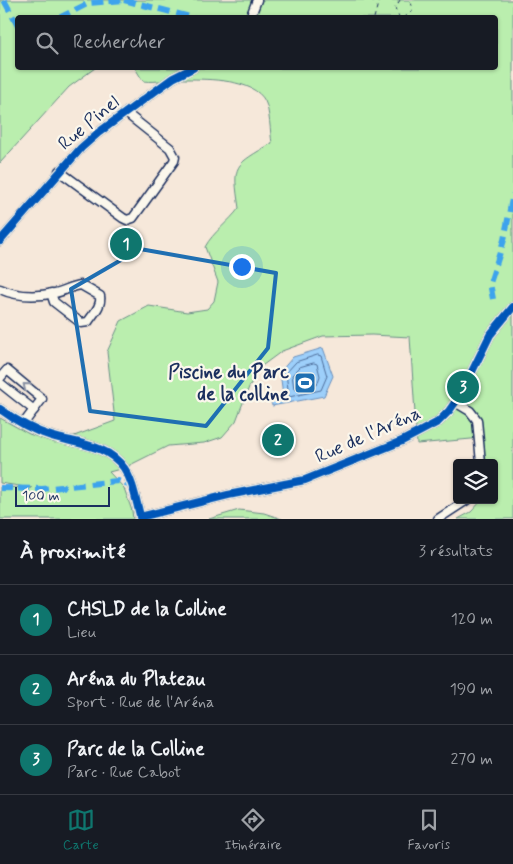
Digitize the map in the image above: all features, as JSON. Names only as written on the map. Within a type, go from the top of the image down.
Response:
[{"type":"street","points":[[251,15],[257,0]]},
{"type":"street","name":"Rue Pinel","points":[[0,241],[77,151],[92,137],[173,78],[189,70]]},
{"type":"street","points":[[59,172],[123,218],[128,220],[133,218],[175,157],[170,148],[126,113]]},
{"type":"street","points":[[0,289],[25,296],[51,294],[82,285],[100,296],[100,305],[88,322],[81,323],[54,302],[51,294]]},
{"type":"street","name":"Rue de l'Aréna","points":[[141,518],[228,495],[305,480],[402,441],[438,422],[455,402],[490,335],[513,307]]},
{"type":"street","points":[[0,378],[7,370],[42,399],[24,423]]},
{"type":"street","points":[[0,383],[34,410]]},
{"type":"street","points":[[455,402],[470,411],[477,420],[482,459]]},
{"type":"street","points":[[0,410],[51,436],[95,446],[114,458],[124,468],[133,487],[141,518]]},
{"type":"street","points":[[438,519],[461,504]]},
{"type":"path","points":[[370,0],[379,1],[375,15]]},
{"type":"path","points":[[398,15],[394,8],[400,0]]},
{"type":"path","points":[[407,15],[412,11],[412,4],[408,0]]},
{"type":"highlighted area","points":[[140,249],[276,273],[268,348],[206,426],[90,411],[71,289]]},
{"type":"green space","points":[[0,0],[513,0],[513,519],[458,519],[471,512],[478,504],[498,504],[498,459],[484,459],[482,438],[417,444],[410,337],[372,335],[323,336],[282,351],[259,368],[249,387],[236,421],[222,437],[204,443],[168,446],[124,468],[109,472],[124,488],[133,519],[0,519],[0,487],[32,488],[0,483],[0,418],[29,434],[55,443],[115,421],[107,352],[121,321],[149,306],[187,312],[207,309],[214,301],[218,282],[205,247],[239,208],[236,174],[239,167],[243,162],[272,143],[267,105],[259,94],[251,88],[241,84],[206,79],[143,81],[136,70],[498,70],[498,15],[15,15],[15,70],[92,70],[69,87],[0,163]]},
{"type":"green space","points":[[239,510],[264,513],[282,519],[209,519]]},
{"type":"water","name":"Piscine du Parc de la colline","points":[[323,348],[333,376],[324,396],[272,406],[271,399],[283,395],[280,372],[293,357]]},
{"type":"marked path","points":[[4,0],[15,20]]},
{"type":"marked path","points":[[65,15],[89,3],[123,0]]},
{"type":"marked path","points":[[124,0],[182,15]]},
{"type":"marked path","points":[[493,299],[490,283],[504,240],[513,194]]},
{"type":"marked path","points":[[0,488],[42,489],[118,481],[133,487]]},
{"type":"cycle path","points":[[0,241],[81,148],[98,133],[173,78],[189,70]]},
{"type":"cycle path","points":[[140,517],[228,495],[305,480],[402,441],[438,422],[449,411],[461,394],[490,335],[513,307]]},
{"type":"cycle path","points":[[0,409],[38,431],[100,449],[117,460],[124,468],[130,480],[141,519]]},
{"type":"place","name":"CHSLD de la Colline","points":[[126,244]]},
{"type":"place","name":"Piscine du Parc de la colline","points":[[305,383]]},
{"type":"place","name":"Parc de la Colline","points":[[463,387]]},
{"type":"place","name":"Aréna du Plateau","points":[[278,440]]}]
